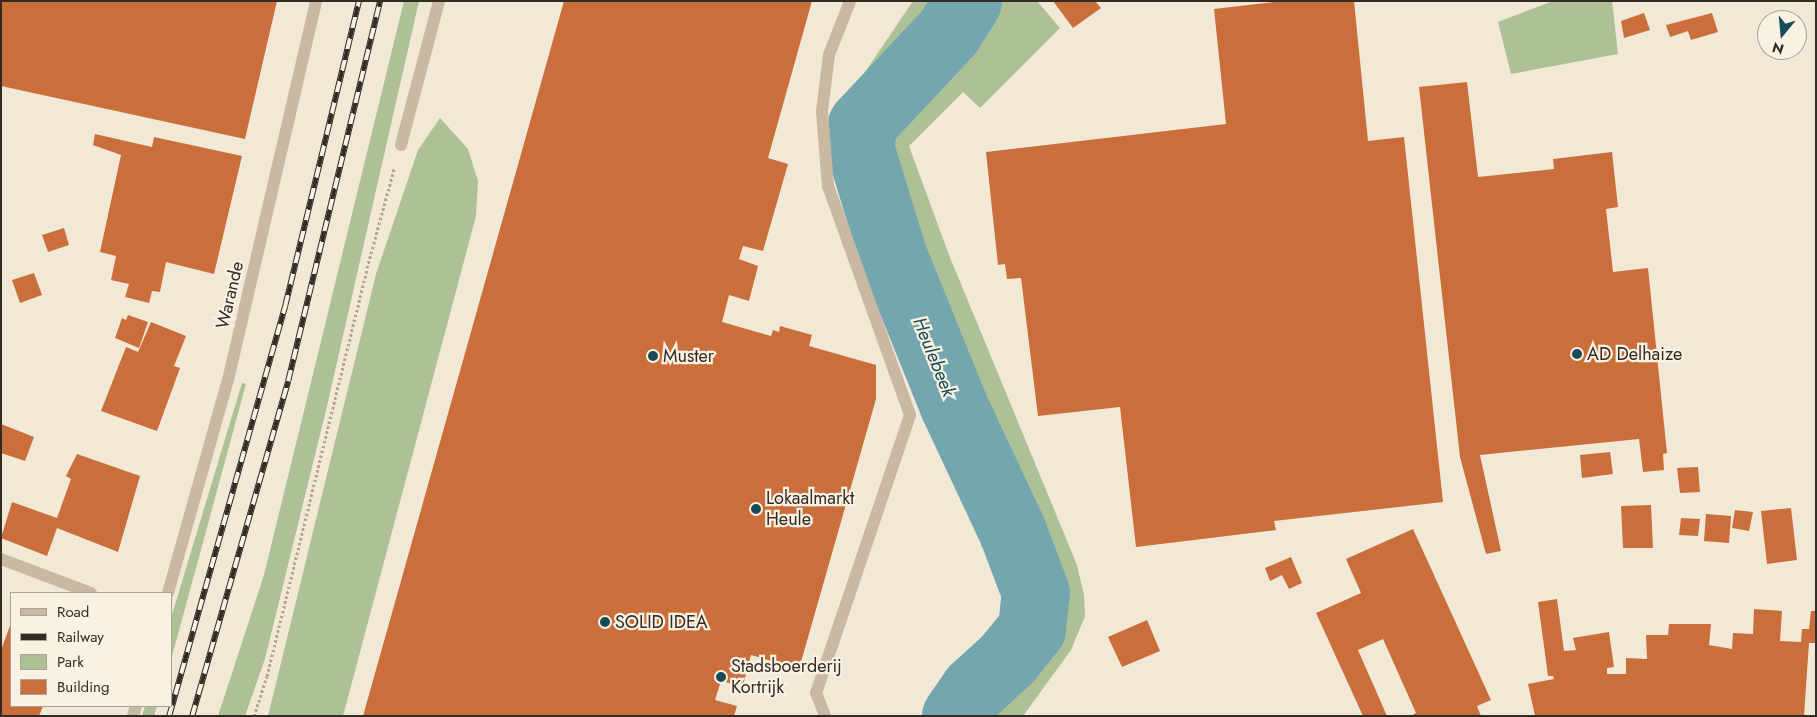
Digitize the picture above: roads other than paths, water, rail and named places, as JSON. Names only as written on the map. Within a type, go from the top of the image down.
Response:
[{"type":"street","name":"Warande","points":[[168,592],[228,380],[316,1]]},
{"type":"street","points":[[401,145],[439,1]]},
{"type":"street","points":[[825,716],[816,694],[910,416],[828,186],[822,111],[828,55],[850,1]]},
{"type":"street","points":[[1,559],[88,592]]},
{"type":"waterway","name":"Heulebeek","points":[[956,716],[974,690],[1007,660],[1032,629],[1036,593],[1013,532],[954,406],[893,255],[861,151],[862,125],[949,32],[968,1]]},
{"type":"railway","points":[[172,705],[285,306],[359,1]]},
{"type":"railway","points":[[192,716],[288,381],[380,1]]},
{"type":"railway","points":[[169,716],[172,707]]},
{"type":"place","name":"AD Delhaize","points":[[1577,354]]},
{"type":"place","name":"Muster","points":[[653,356]]},
{"type":"place","name":"Lokaalmarkt Heule","points":[[756,509]]},
{"type":"place","name":"SOLID IDEA","points":[[605,622]]},
{"type":"place","name":"Stadsboerderij Kortrijk","points":[[721,677]]}]
